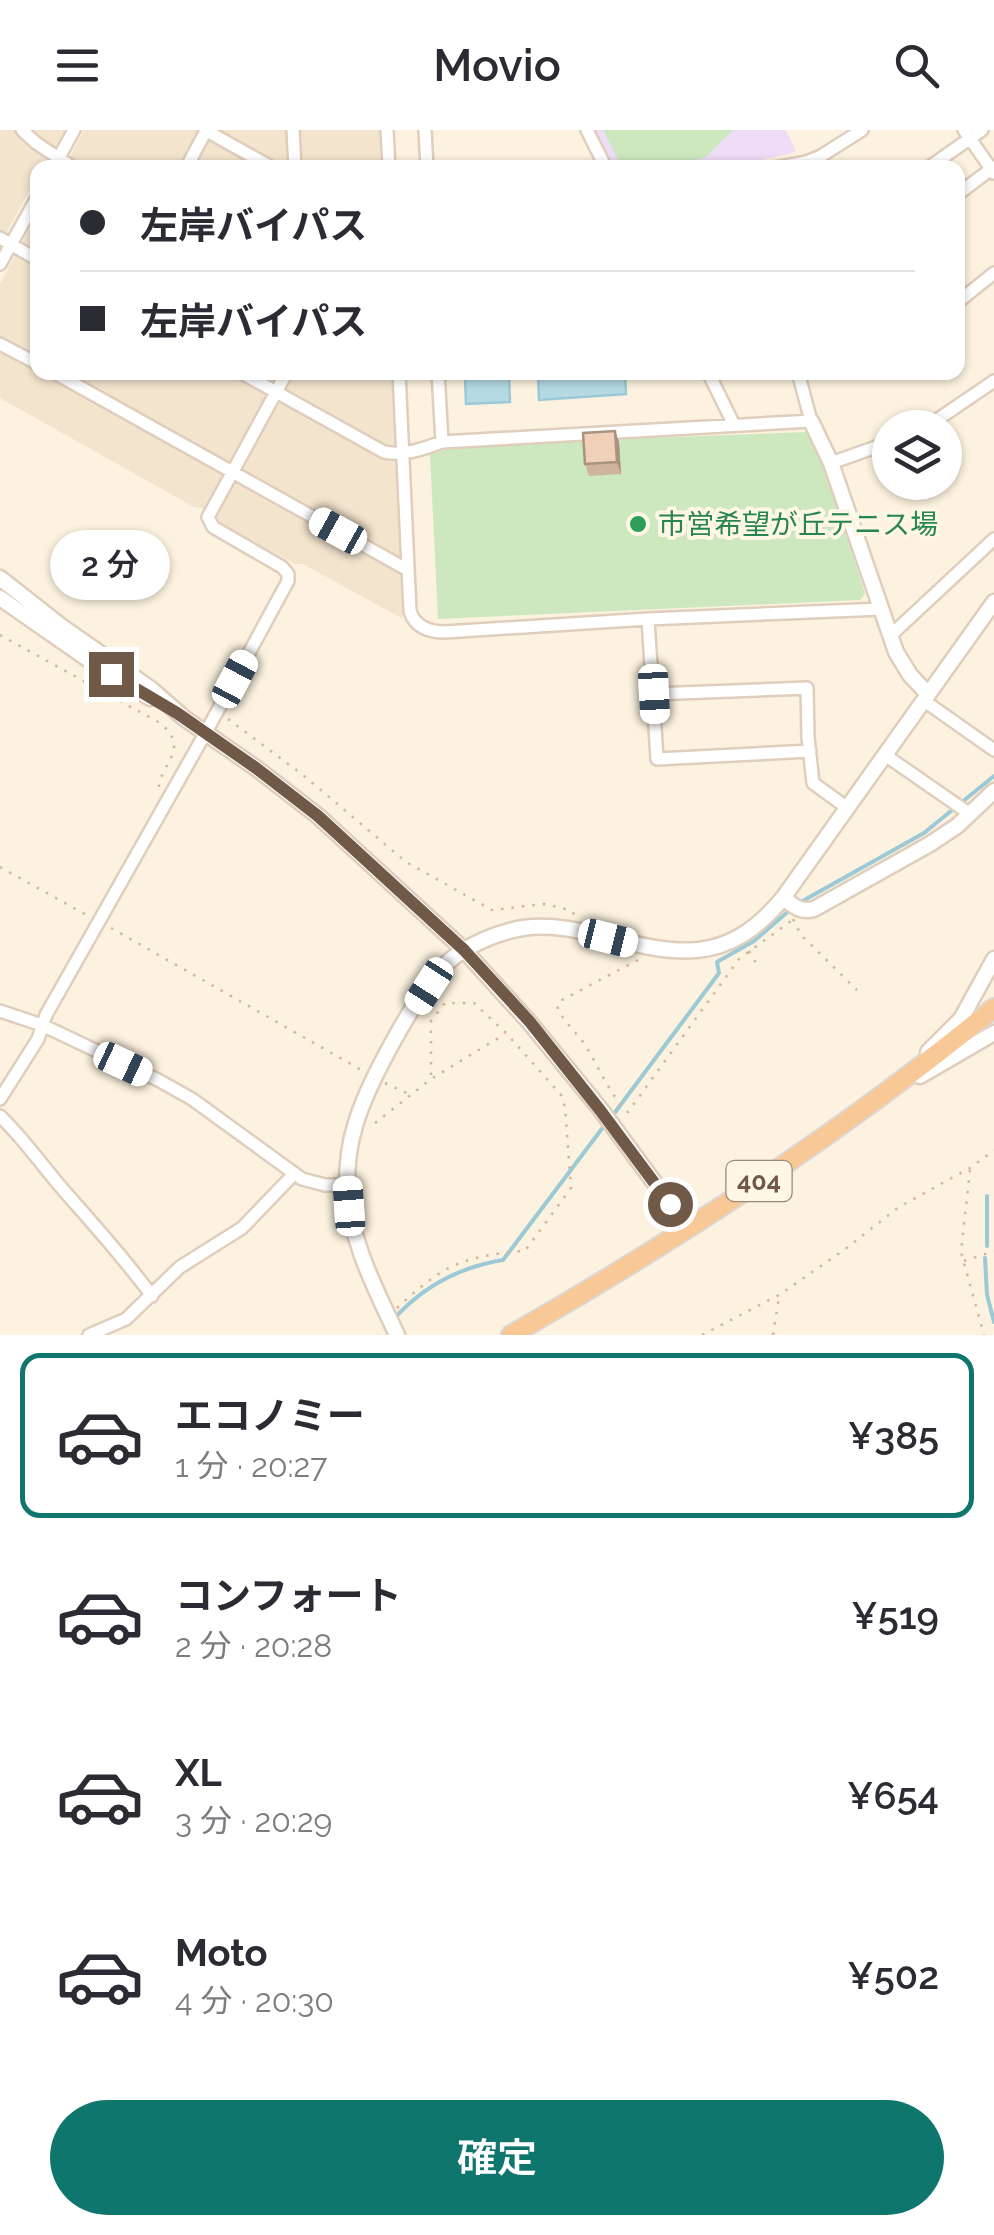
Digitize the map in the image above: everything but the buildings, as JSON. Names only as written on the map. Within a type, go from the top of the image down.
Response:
[{"type":"highway","name":"404","points":[[510,1335],[687,1227],[851,1118],[924,1066],[994,1008]]},
{"type":"street","points":[[22,130],[53,160]]},
{"type":"street","points":[[58,160],[74,130]]},
{"type":"street","points":[[190,160],[206,130],[258,160]]},
{"type":"street","points":[[293,130],[295,160]]},
{"type":"street","points":[[387,130],[389,160]]},
{"type":"street","points":[[425,130],[427,160]]},
{"type":"street","points":[[587,130],[602,160]]},
{"type":"street","points":[[811,160],[862,130]]},
{"type":"street","points":[[937,160],[967,134],[982,130]]},
{"type":"street","points":[[965,189],[993,170],[967,134]]},
{"type":"street","points":[[0,264],[6,241],[30,207]]},
{"type":"street","points":[[6,241],[30,255]]},
{"type":"street","points":[[965,296],[994,273]]},
{"type":"street","points":[[0,344],[30,360]]},
{"type":"street","points":[[67,380],[408,570]]},
{"type":"street","points":[[254,380],[384,452],[403,453],[442,442],[811,421]]},
{"type":"street","points":[[0,1099],[38,1039],[46,1015],[288,581],[282,566],[213,528],[208,517],[284,380]]},
{"type":"street","points":[[399,380],[412,618],[420,626],[436,632],[882,609]]},
{"type":"street","points":[[438,380],[442,442]]},
{"type":"street","points":[[712,380],[734,425]]},
{"type":"street","points":[[800,380],[811,421],[831,463],[896,652],[926,697],[994,750]]},
{"type":"street","points":[[951,410],[994,382]]},
{"type":"street","points":[[831,463],[872,448]]},
{"type":"street","points":[[890,636],[994,540]]},
{"type":"street","points":[[0,578],[151,689],[177,713]]},
{"type":"street","points":[[0,598],[92,662],[206,732],[318,816],[464,950],[530,1022],[687,1227]]},
{"type":"street","points":[[397,1335],[356,1237],[349,1206],[347,1157],[354,1126],[375,1078],[434,978],[464,950],[521,928],[581,931],[688,952],[741,936],[763,921],[783,898],[994,602]]},
{"type":"street","points":[[648,619],[657,758],[810,751]]},
{"type":"street","points":[[654,694],[807,688],[813,783],[846,807]]},
{"type":"street","points":[[885,754],[970,814]]},
{"type":"street","points":[[783,898],[796,915],[829,901],[930,844],[957,826],[994,791]]},
{"type":"street","points":[[851,1118],[961,1019],[994,959]]},
{"type":"street","points":[[0,1011],[42,1025],[158,1080],[294,1174],[311,1182],[347,1184]]},
{"type":"street","points":[[851,1118],[994,1033]]},
{"type":"street","points":[[0,1116],[26,1141],[152,1296]]},
{"type":"street","points":[[90,1335],[126,1318],[180,1268],[242,1228],[294,1174]]},
{"type":"path","points":[[0,635],[160,722],[168,730],[174,754],[158,782],[164,805]]},
{"type":"path","points":[[222,714],[406,862],[492,910],[544,904],[570,910],[575,913],[581,931]]},
{"type":"path","points":[[0,866],[410,1095]]},
{"type":"path","points":[[645,946],[638,960],[557,1006],[586,1047],[614,1098],[628,1112],[740,959],[796,915],[801,935],[857,990]]},
{"type":"path","points":[[741,936],[756,963]]},
{"type":"path","points":[[388,1315],[434,1276],[452,1266],[496,1252],[525,1251],[571,1188],[565,1108],[560,1095],[474,1003],[445,1003],[430,1020],[431,1079]]},
{"type":"path","points":[[374,1124],[431,1079],[506,1033]]},
{"type":"path","points":[[702,1335],[779,1295],[899,1207],[970,1168],[994,1150]]},
{"type":"path","points":[[970,1168],[961,1252],[984,1335]]},
{"type":"path","points":[[963,1262],[994,1251]]},
{"type":"path","points":[[772,1335],[779,1295]]},
{"type":"shaded area","points":[[0,130],[65,130],[47,160],[30,160],[30,190],[0,244]]},
{"type":"shaded area","points":[[84,130],[379,130],[381,160],[68,160]]},
{"type":"shaded area","points":[[591,130],[786,130],[796,152],[761,160],[606,160]]},
{"type":"shaded area","points":[[30,228],[30,380],[392,380],[403,619],[218,522],[215,515],[194,507],[0,398],[0,284]]},
{"type":"green space","points":[[603,130],[733,130],[706,157],[695,160],[618,160]]},
{"type":"green space","name":"市営希望が丘テニス場","points":[[807,432],[815,436],[865,594],[860,600],[438,619],[430,454],[463,445]]},
{"type":"water","points":[[465,380],[509,380],[510,402],[466,404]]},
{"type":"water","points":[[538,380],[625,380],[626,394],[539,400]]},
{"type":"waterway","points":[[799,903],[924,833],[994,776]]},
{"type":"waterway","points":[[613,1115],[719,973],[717,962],[754,941],[791,909]]},
{"type":"waterway","points":[[393,1320],[443,1280],[503,1260],[607,1122]]},
{"type":"waterway","points":[[987,1196],[987,1246]]},
{"type":"waterway","points":[[985,1258],[987,1295],[994,1322]]},
{"type":"place","name":"市営希望が丘テニス場","points":[[638,524]]},
{"type":"route","points":[[111,674],[177,713],[318,816],[464,950],[530,1022],[670,1204]]}]
